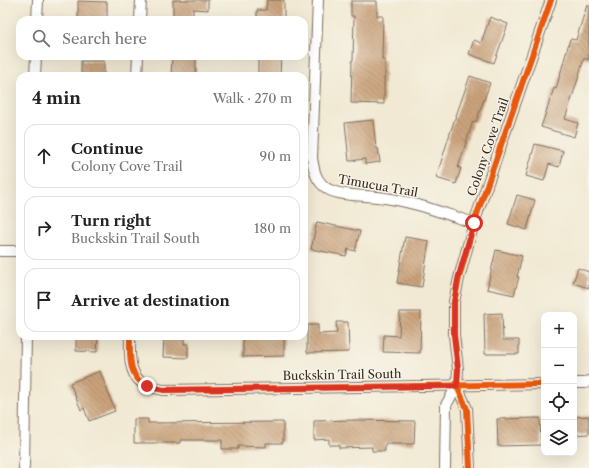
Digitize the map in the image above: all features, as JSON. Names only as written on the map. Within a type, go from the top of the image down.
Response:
[{"type":"street","points":[[37,16],[38,0]]},
{"type":"street","points":[[140,16],[141,0]]},
{"type":"street","name":"Timucua Trail","points":[[318,0],[312,158],[314,172],[319,182],[327,189],[335,193],[385,198],[410,203],[474,223]]},
{"type":"street","name":"Colony Cove Trail","points":[[445,468],[446,405],[457,386],[458,369],[454,335],[454,302],[458,278],[474,223],[551,0]]},
{"type":"street","points":[[35,72],[36,60]]},
{"type":"street","points":[[137,72],[138,60]]},
{"type":"street","points":[[0,251],[16,251]]},
{"type":"street","points":[[24,468],[26,340]]},
{"type":"street","name":"Buckskin Trail South","points":[[130,340],[131,366],[133,372],[147,386],[164,390],[541,384]]},
{"type":"street","points":[[577,383],[585,383],[589,381]]},
{"type":"street","name":"Colony Cove Trail","points":[[457,386],[467,409],[470,468]]},
{"type":"building","points":[[173,0],[208,0],[208,10],[193,9],[193,16],[173,16]]},
{"type":"building","points":[[267,0],[284,0],[284,16],[257,16],[257,10],[266,10]]},
{"type":"building","points":[[78,1],[107,2],[107,16],[78,16]]},
{"type":"building","points":[[351,1],[377,1],[377,16],[383,16],[382,60],[385,60],[384,104],[351,103],[354,16],[351,16]]},
{"type":"building","points":[[587,5],[589,6],[589,60],[584,58],[565,119],[578,123],[574,137],[541,127],[554,88],[556,89],[570,39],[576,40]]},
{"type":"building","points":[[490,17],[508,24],[494,63],[469,54],[474,40],[481,43]]},
{"type":"building","points":[[172,60],[196,60],[196,72],[171,72]]},
{"type":"building","points":[[258,60],[281,60],[280,72],[258,72]]},
{"type":"building","points":[[81,61],[104,61],[104,72],[81,72]]},
{"type":"building","points":[[470,76],[490,83],[476,122],[473,121],[458,168],[461,168],[456,184],[436,178]]},
{"type":"building","points":[[373,120],[376,148],[378,148],[380,162],[365,164],[365,159],[349,161],[345,123]]},
{"type":"building","points":[[535,144],[563,151],[559,167],[549,164],[544,181],[526,176]]},
{"type":"building","points":[[517,195],[535,200],[527,230],[508,224]]},
{"type":"building","points":[[317,222],[360,231],[355,251],[348,249],[346,256],[311,249]]},
{"type":"building","points":[[405,237],[429,241],[422,287],[397,283]]},
{"type":"building","points":[[496,250],[522,256],[517,277],[519,277],[514,295],[487,289]]},
{"type":"building","points":[[578,268],[589,272],[589,288],[573,283]]},
{"type":"building","points":[[400,312],[421,312],[420,353],[383,352],[384,335],[399,336]]},
{"type":"building","points":[[502,313],[503,340],[519,340],[519,354],[485,354],[484,314]]},
{"type":"building","points":[[336,322],[348,322],[349,352],[307,353],[308,325],[318,325],[318,334],[337,333]]},
{"type":"building","points":[[76,340],[98,340],[97,352],[76,351]]},
{"type":"building","points":[[164,340],[184,340],[184,344],[188,344],[188,358],[163,357]]},
{"type":"building","points":[[243,340],[284,340],[284,356],[243,357]]},
{"type":"building","points":[[100,371],[115,411],[89,421],[84,408],[81,410],[70,383]]},
{"type":"building","points":[[589,416],[589,434],[577,435],[577,417]]},
{"type":"building","points":[[540,418],[541,445],[498,446],[497,419]]},
{"type":"building","points":[[134,419],[148,419],[148,423],[283,422],[283,443],[266,443],[266,447],[238,446],[238,449],[222,449],[222,440],[180,440],[180,443],[134,443]]},
{"type":"building","points":[[314,421],[415,421],[414,444],[385,444],[385,451],[372,451],[372,447],[339,448],[339,445],[329,445],[329,439],[314,440]]},
{"type":"cycle path","points":[[470,468],[467,409],[457,386],[458,369],[454,335],[454,302],[474,223],[551,0]]},
{"type":"cycle path","points":[[130,340],[131,365],[136,377],[148,386],[164,390],[541,384]]},
{"type":"route","points":[[147,386],[164,390],[457,386],[458,369],[454,335],[454,302],[458,278],[474,223]]}]
